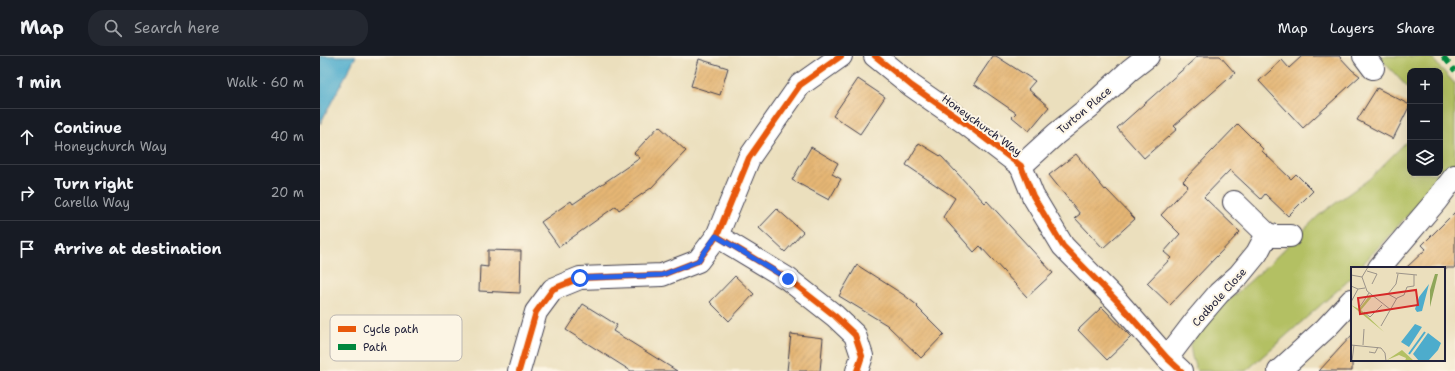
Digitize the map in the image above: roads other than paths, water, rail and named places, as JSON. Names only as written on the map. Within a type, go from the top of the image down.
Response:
[{"type":"street","points":[[519,371],[536,312],[553,289],[580,278],[662,275],[698,261],[716,236],[749,158],[800,85],[841,56]]},
{"type":"street","name":"Honeychurch Way","points":[[875,56],[912,86],[965,123],[1021,166],[1033,196],[1063,246],[1117,301],[1174,364]]},
{"type":"street","name":"Turton Place","points":[[1021,166],[1056,134],[1148,56]]},
{"type":"street","points":[[1380,267],[1436,201],[1455,176]]},
{"type":"street","points":[[1234,202],[1267,234],[1275,236],[1290,236]]},
{"type":"street","name":"Codbole Close","points":[[1174,364],[1196,320],[1219,293],[1239,275],[1257,253],[1267,234]]},
{"type":"street","points":[[716,236],[788,279],[835,316],[855,335],[862,356],[857,371]]},
{"type":"street","points":[[1279,371],[1326,328],[1351,301]]},
{"type":"water","points":[[320,56],[356,56],[320,124]]}]
